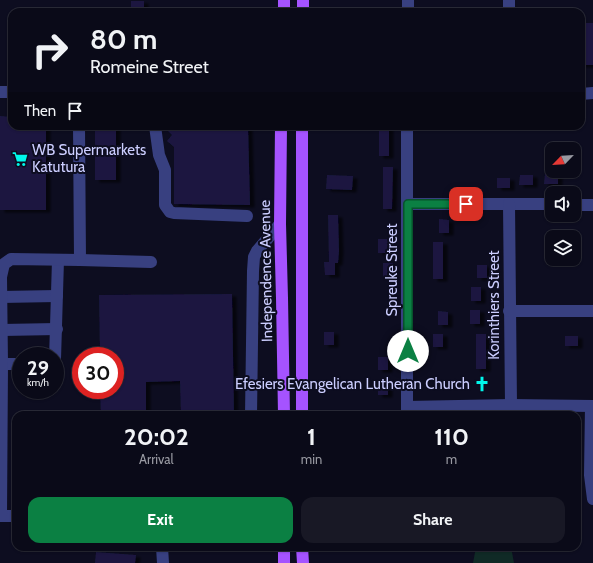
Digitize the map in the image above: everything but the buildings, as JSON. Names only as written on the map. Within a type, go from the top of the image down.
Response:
[{"type":"main road","name":"Independence Avenue","points":[[281,130],[280,224],[284,411]]},
{"type":"main road","points":[[302,130],[302,411]]},
{"type":"main road","points":[[284,551],[284,563]]},
{"type":"main road","points":[[302,551],[302,563]]},
{"type":"street","points":[[79,130],[80,260]]},
{"type":"street","points":[[155,130],[157,149],[165,170],[165,205],[167,208],[174,213],[247,216]]},
{"type":"street","name":"Spreuke Street","points":[[407,130],[407,411]]},
{"type":"street","points":[[408,204],[545,204]]},
{"type":"street","name":"Korinthiers Street","points":[[509,204],[511,405]]},
{"type":"street","points":[[581,205],[593,205]]},
{"type":"street","points":[[251,411],[254,257],[256,251],[280,224]]},
{"type":"street","points":[[12,516],[0,516],[2,364],[1,278],[4,264],[11,259],[151,262]]},
{"type":"street","points":[[55,347],[58,260]]},
{"type":"street","points":[[1,297],[57,296]]},
{"type":"street","points":[[510,311],[593,311]]},
{"type":"street","points":[[2,330],[56,329]]},
{"type":"street","points":[[2,364],[12,364]]},
{"type":"street","points":[[407,411],[511,405],[592,406],[590,475],[593,499]]},
{"type":"street","points":[[162,551],[163,563]]},
{"type":"green space","points":[[475,551],[512,551],[514,563],[473,563]]},
{"type":"place","name":"WB Supermarkets Katutura","points":[[20,159]]},
{"type":"place","name":"Efesiers Evangelican Lutheran Church","points":[[482,384]]},
{"type":"route","points":[[408,351],[408,204],[466,204]]}]
